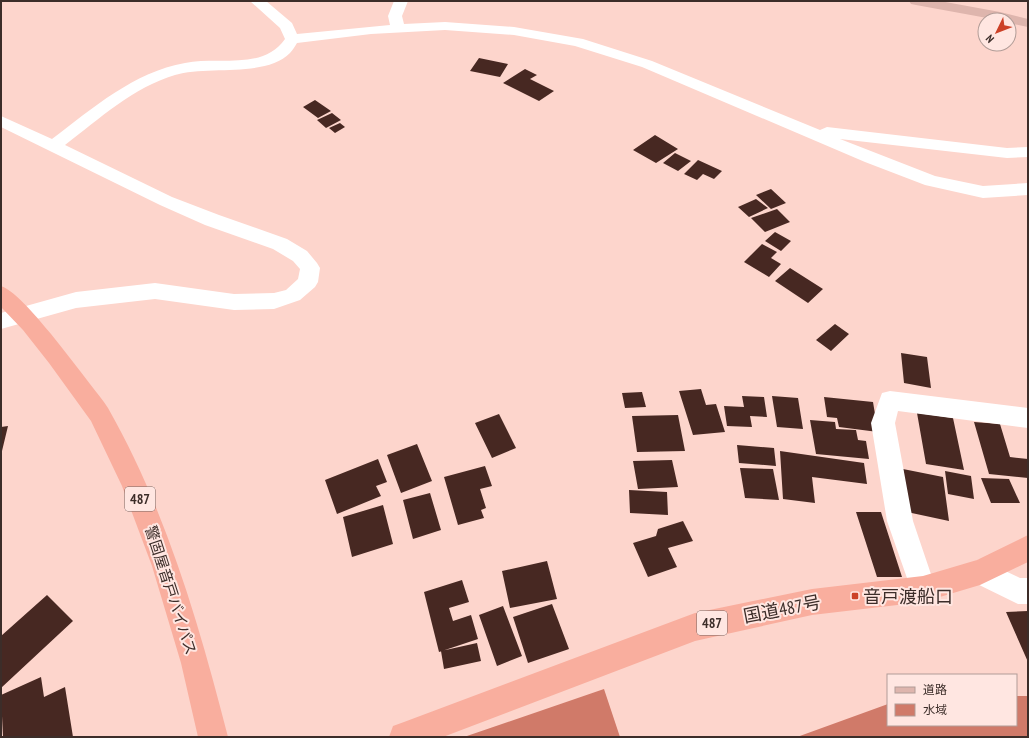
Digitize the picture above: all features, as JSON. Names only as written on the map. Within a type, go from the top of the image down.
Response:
[{"type":"highway","name":"警固屋音戸バイパス","points":[[1,294],[30,324],[57,357],[99,414],[134,484],[165,566],[195,663],[213,737]]},
{"type":"highway","name":"国道487号","points":[[404,737],[695,627],[812,602],[923,589],[980,572],[1022,552],[1028,547]]},
{"type":"main road","points":[[916,1],[1000,16],[1028,23]]},
{"type":"street","points":[[53,146],[117,99],[156,77],[185,67],[253,64],[274,57],[289,47],[292,39],[287,26],[257,1]]},
{"type":"street","points":[[398,28],[395,16],[401,1]]},
{"type":"street","points":[[292,39],[398,28],[445,26],[514,31],[578,42],[647,64],[871,158],[931,181],[983,192],[1028,189]]},
{"type":"street","points":[[1,121],[166,201],[212,220],[280,244],[300,256],[310,268],[308,282],[293,295],[274,301],[234,302],[155,291],[76,300],[1,321]]},
{"type":"street","points":[[802,129],[1007,153],[1028,152]]},
{"type":"street","points":[[923,589],[900,521],[883,423],[890,400],[1028,418]]},
{"type":"street","points":[[980,572],[1018,591],[1028,591]]},
{"type":"water","points":[[604,689],[620,737],[464,737]]},
{"type":"water","points":[[1017,696],[1028,696],[1028,737],[797,737],[887,704],[887,726],[1017,726]]},
{"type":"building","points":[[479,58],[508,64],[500,77],[470,71]]},
{"type":"building","points":[[525,69],[537,75],[530,79],[554,91],[539,101],[503,83]]},
{"type":"building","points":[[315,100],[331,111],[318,118],[303,107]]},
{"type":"building","points":[[332,113],[341,120],[326,128],[317,120]]},
{"type":"building","points":[[340,123],[345,127],[335,133],[329,128]]},
{"type":"building","points":[[655,135],[678,149],[656,163],[633,150]]},
{"type":"building","points":[[675,153],[691,161],[678,171],[663,163]]},
{"type":"building","points":[[698,160],[722,171],[714,179],[703,174],[697,180],[684,174]]},
{"type":"building","points":[[771,189],[786,203],[771,209],[756,195]]},
{"type":"building","points":[[756,199],[768,208],[749,217],[738,207]]},
{"type":"building","points":[[777,209],[790,222],[765,232],[751,218]]},
{"type":"building","points":[[775,232],[791,241],[781,251],[765,241]]},
{"type":"building","points":[[762,244],[777,252],[771,258],[781,264],[769,277],[744,262]]},
{"type":"building","points":[[790,268],[823,289],[808,303],[775,281]]},
{"type":"building","points":[[835,324],[849,334],[831,351],[816,340]]},
{"type":"building","points":[[901,353],[927,357],[931,388],[904,383]]},
{"type":"building","points":[[701,389],[706,405],[716,404],[725,432],[693,435],[679,391]]},
{"type":"building","points":[[642,392],[646,407],[625,408],[622,393]]},
{"type":"building","points":[[742,396],[764,397],[767,417],[750,416],[752,427],[727,426],[724,406],[744,407]]},
{"type":"building","points":[[772,396],[798,398],[803,429],[777,427]]},
{"type":"building","points":[[824,397],[873,402],[878,432],[839,427],[837,418],[827,417]]},
{"type":"building","points":[[917,413],[953,418],[964,470],[926,464]]},
{"type":"building","points":[[499,414],[516,448],[492,458],[475,423]]},
{"type":"building","points":[[678,415],[685,451],[637,452],[632,416]]},
{"type":"building","points":[[810,420],[835,422],[836,429],[856,430],[858,440],[866,441],[869,459],[816,454]]},
{"type":"building","points":[[974,422],[1000,424],[1010,457],[1028,459],[1028,478],[989,474]]},
{"type":"building","points":[[8,426],[2,451],[1,451],[1,427]]},
{"type":"building","points":[[417,444],[432,481],[401,493],[387,455]]},
{"type":"building","points":[[737,445],[774,448],[776,466],[739,463]]},
{"type":"building","points":[[780,451],[864,463],[867,484],[812,477],[815,503],[783,499]]},
{"type":"building","points":[[378,459],[387,482],[376,486],[381,496],[337,514],[325,480]]},
{"type":"building","points":[[672,460],[678,487],[638,489],[633,461]]},
{"type":"building","points":[[485,466],[492,486],[480,489],[486,508],[481,510],[484,518],[458,525],[444,477]]},
{"type":"building","points":[[740,468],[773,469],[779,500],[745,498]]},
{"type":"building","points":[[903,469],[943,477],[949,521],[907,512]]},
{"type":"building","points":[[945,471],[971,476],[974,499],[948,494]]},
{"type":"building","points":[[981,478],[1009,479],[1020,503],[991,503]]},
{"type":"building","points":[[629,490],[667,492],[668,515],[630,513]]},
{"type":"building","points":[[430,493],[441,530],[413,539],[403,500]]},
{"type":"building","points":[[383,505],[393,544],[352,557],[343,517]]},
{"type":"building","points":[[856,512],[881,512],[902,577],[877,577]]},
{"type":"building","points":[[683,521],[693,541],[668,548],[677,567],[648,577],[633,543],[656,536],[658,529]]},
{"type":"building","points":[[547,561],[557,599],[510,608],[502,571]]},
{"type":"building","points":[[462,580],[469,602],[449,608],[453,621],[471,615],[478,639],[439,652],[424,592]]},
{"type":"building","points":[[47,595],[73,621],[1,688],[1,636]]},
{"type":"building","points":[[552,604],[569,649],[528,663],[513,617]]},
{"type":"building","points":[[503,606],[522,656],[497,666],[479,615]]},
{"type":"building","points":[[1028,611],[1028,662],[1006,612]]},
{"type":"building","points":[[477,643],[481,661],[444,669],[441,651]]},
{"type":"building","points":[[41,677],[44,697],[65,687],[73,737],[3,737],[1,695]]},
{"type":"place","name":"音戸渡船口","points":[[855,596]]}]
